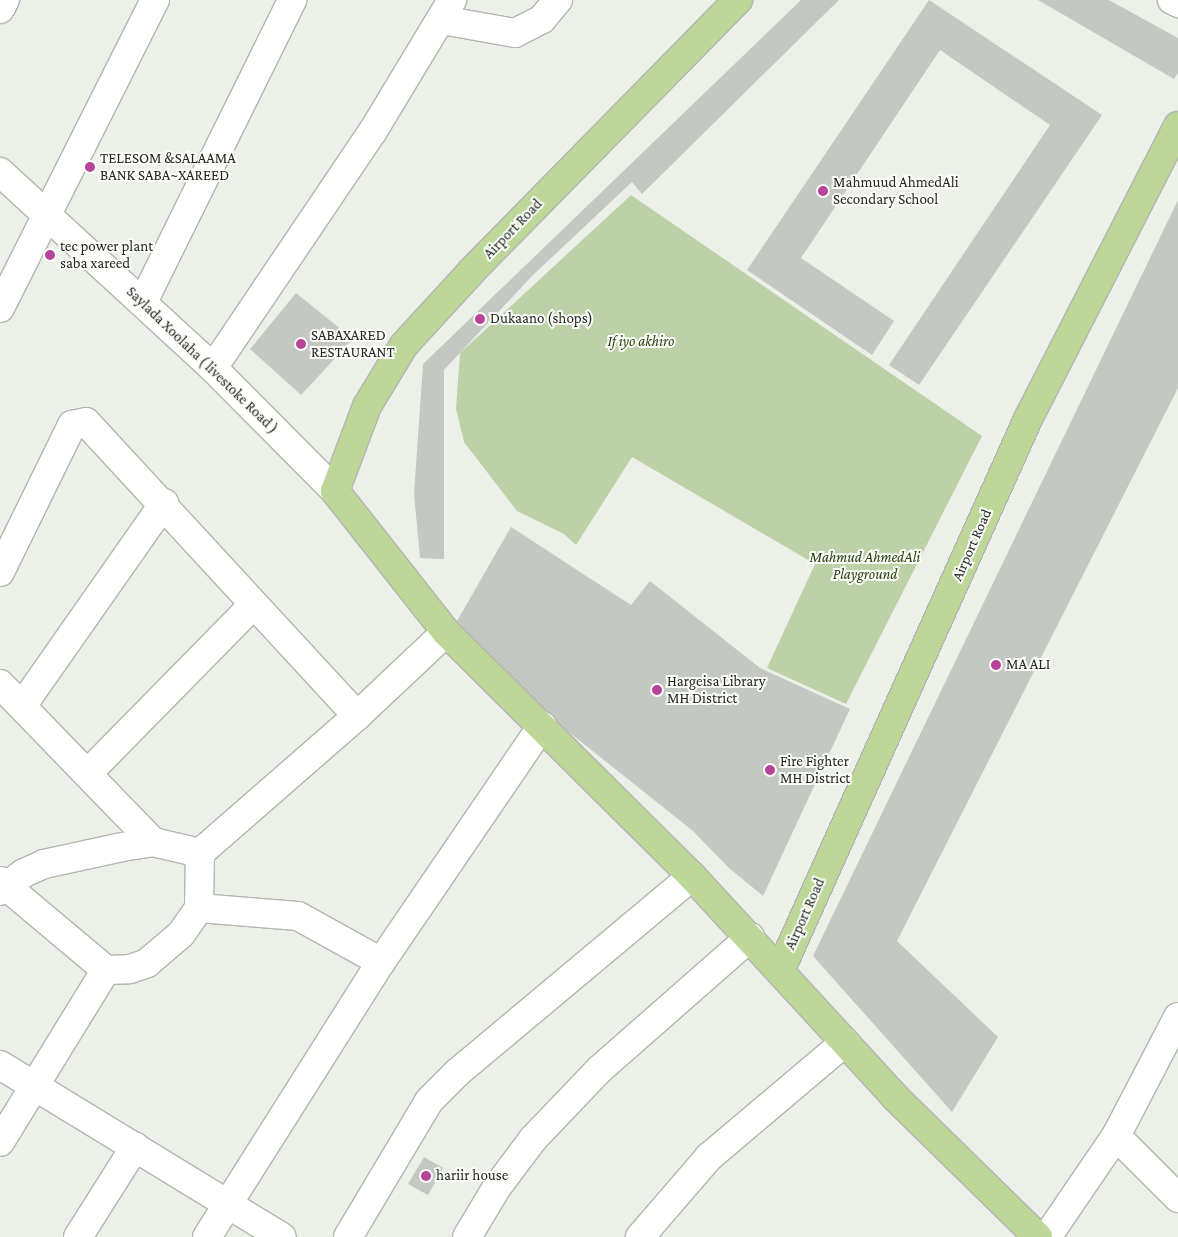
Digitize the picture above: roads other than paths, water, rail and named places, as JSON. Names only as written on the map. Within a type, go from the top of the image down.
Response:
[{"type":"main road","name":"Airport Road","points":[[335,491],[367,406],[404,345],[472,271],[738,0]]},
{"type":"main road","name":"Airport Road","points":[[780,971],[1028,419],[1178,126]]},
{"type":"main road","points":[[335,491],[446,632],[692,876],[895,1097],[1038,1237]]},
{"type":"street","points":[[0,9],[5,0]]},
{"type":"street","points":[[0,308],[49,216],[155,0]]},
{"type":"street","points":[[142,302],[292,0]]},
{"type":"street","points":[[214,368],[373,131],[447,10],[515,33],[542,19],[558,0]]},
{"type":"street","points":[[1172,0],[1178,3]]},
{"type":"street","name":"Saylada Xoolaha ( livestoke Road )","points":[[0,172],[214,368],[335,491]]},
{"type":"street","points":[[0,572],[72,425],[86,422],[164,503],[253,605],[358,716]]},
{"type":"street","points":[[22,706],[164,503]]},
{"type":"street","points":[[87,774],[253,605]]},
{"type":"street","points":[[200,853],[153,842],[44,864],[1,886],[106,970],[130,969],[147,963],[181,934],[199,908],[200,853],[358,716],[446,632]]},
{"type":"street","points":[[0,684],[153,842]]},
{"type":"street","points":[[208,1237],[381,962],[542,726]]},
{"type":"street","points":[[348,1237],[429,1101],[458,1072],[692,876]]},
{"type":"street","points":[[199,908],[298,916],[381,962]]},
{"type":"street","points":[[467,1237],[497,1187],[533,1139],[600,1069],[750,937]]},
{"type":"street","points":[[0,1142],[106,970]]},
{"type":"street","points":[[1047,1237],[1116,1136],[1177,1020]]},
{"type":"street","points":[[640,1237],[709,1157],[845,1042]]},
{"type":"street","points":[[0,1065],[282,1237]]},
{"type":"street","points":[[1116,1136],[1178,1198]]},
{"type":"street","points":[[78,1237],[135,1147]]},
{"type":"place","name":"TELESOM &SALAAMA BANK SABA~XAREED","points":[[90,167]]},
{"type":"place","name":"Mahmuud AhmedAli Secondary School","points":[[823,191]]},
{"type":"place","name":"tec power plant saba xareed","points":[[50,255]]},
{"type":"place","name":"Dukaano (shops)","points":[[480,319]]},
{"type":"place","name":"SABAXARED RESTAURANT","points":[[301,344]]},
{"type":"place","name":"MA ALI","points":[[996,665]]},
{"type":"place","name":"Hargeisa Library MH District","points":[[657,690]]},
{"type":"place","name":"Fire Fighter MH District","points":[[770,770]]},
{"type":"place","name":"hariir house","points":[[426,1176]]},
{"type":"park label","name":"If iyo akhiro","points":[[641,342]]},
{"type":"park label","name":"Mahmud AhmedAli Playground","points":[[865,566]]}]
